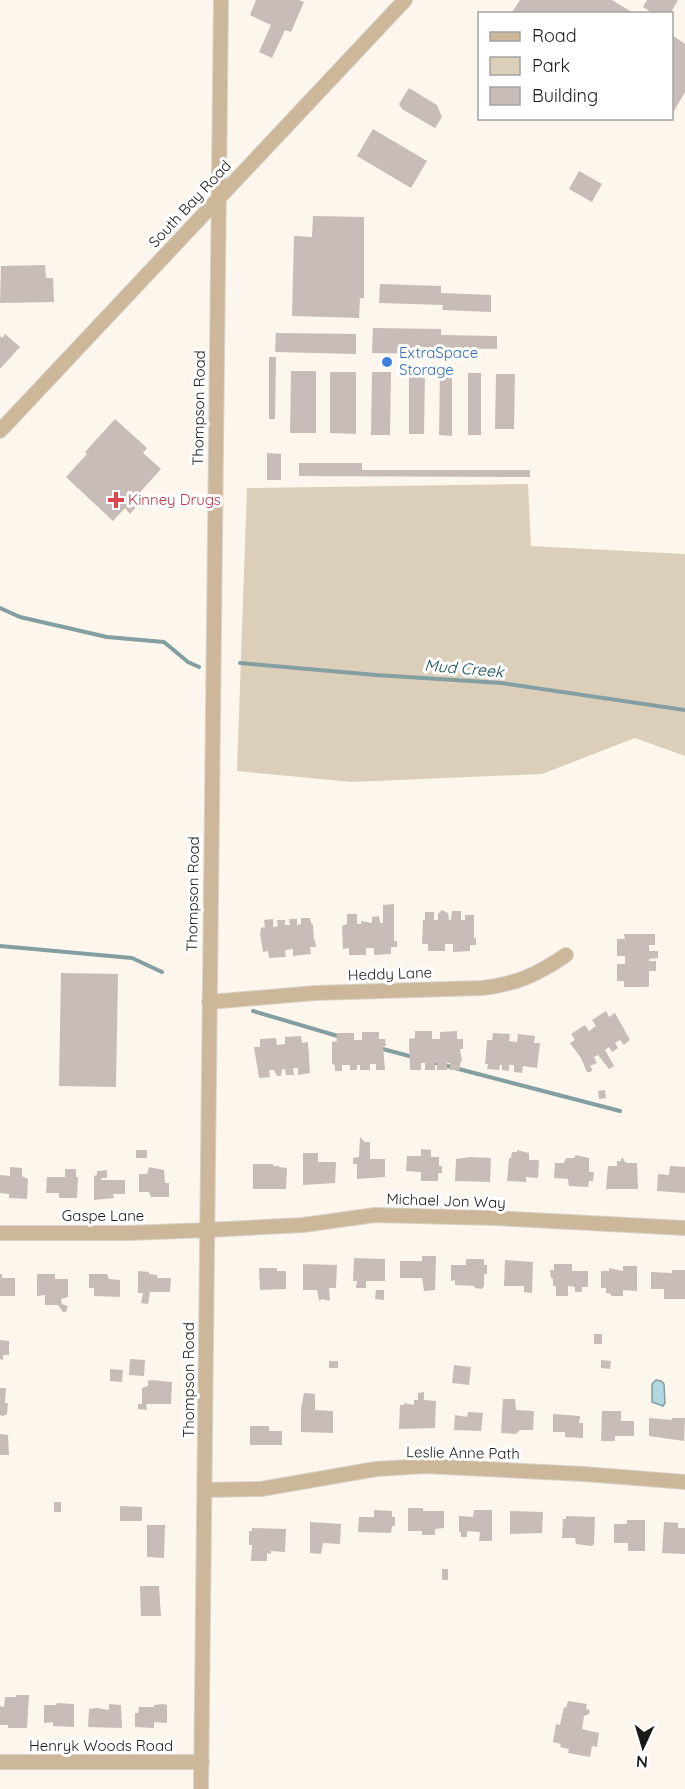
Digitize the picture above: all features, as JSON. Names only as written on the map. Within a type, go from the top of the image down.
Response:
[{"type":"street","name":"Thompson Road","points":[[201,1789],[221,0]]},
{"type":"street","name":"South Bay Road","points":[[0,431],[405,0]]},
{"type":"street","name":"Heddy Lane","points":[[209,1002],[315,993],[504,985],[543,971],[566,956]]},
{"type":"street","name":"Michael Jon Way","points":[[207,1230],[303,1225],[375,1215],[495,1218],[685,1228]]},
{"type":"street","name":"Gaspe Lane","points":[[0,1233],[129,1233],[207,1230]]},
{"type":"street","name":"Leslie Anne Path","points":[[205,1490],[261,1489],[376,1469],[426,1466],[685,1482]]},
{"type":"street","name":"Henryk Woods Road","points":[[0,1762],[202,1762]]},
{"type":"green space","points":[[528,484],[531,546],[685,554],[685,756],[635,738],[542,774],[352,782],[237,771],[247,488]]},
{"type":"water","points":[[656,1380],[664,1384],[665,1403],[663,1406],[652,1402],[652,1384]]},
{"type":"building","points":[[256,0],[304,2],[291,32],[285,30],[272,58],[259,52],[271,25],[250,15]]},
{"type":"building","points":[[520,0],[612,0],[632,12],[512,12]]},
{"type":"building","points":[[647,0],[678,0],[671,12],[651,12],[643,7]]},
{"type":"building","points":[[673,36],[685,44],[685,92],[674,111]]},
{"type":"building","points":[[409,88],[437,105],[442,117],[435,128],[402,109],[399,104]]},
{"type":"building","points":[[373,129],[427,161],[411,188],[357,156]]},
{"type":"building","points":[[579,171],[602,184],[592,202],[569,189]]},
{"type":"building","points":[[313,216],[364,217],[364,298],[360,298],[359,318],[292,316],[294,236],[312,237]]},
{"type":"building","points":[[45,265],[46,278],[53,278],[54,302],[0,303],[1,266]]},
{"type":"building","points":[[380,284],[441,286],[441,293],[491,295],[491,312],[442,310],[443,305],[379,303]]},
{"type":"building","points":[[373,328],[441,329],[441,335],[497,336],[497,349],[441,348],[441,354],[372,353]]},
{"type":"building","points":[[276,333],[356,334],[356,354],[275,352]]},
{"type":"building","points":[[5,334],[20,347],[0,369],[0,336],[2,338]]},
{"type":"building","points":[[269,357],[276,357],[275,419],[269,419]]},
{"type":"building","points":[[291,371],[316,371],[316,433],[290,433]]},
{"type":"building","points":[[330,372],[356,372],[356,434],[330,433]]},
{"type":"building","points":[[372,372],[391,372],[390,435],[371,435]]},
{"type":"building","points":[[425,372],[424,434],[409,434],[409,373]]},
{"type":"building","points":[[440,373],[452,373],[452,436],[439,435]]},
{"type":"building","points":[[468,373],[481,373],[481,435],[468,435]]},
{"type":"building","points":[[496,374],[515,374],[514,429],[495,429]]},
{"type":"building","points":[[115,419],[147,448],[143,453],[161,469],[131,502],[136,507],[130,514],[125,508],[113,521],[66,477]]},
{"type":"building","points":[[267,453],[281,454],[281,480],[267,480]]},
{"type":"building","points":[[299,463],[362,463],[362,470],[530,470],[530,477],[299,476]]},
{"type":"building","points":[[394,904],[394,941],[397,941],[397,947],[391,947],[391,954],[374,955],[374,948],[366,948],[366,955],[349,955],[349,948],[343,949],[342,926],[347,924],[347,914],[357,914],[357,924],[361,924],[361,921],[372,923],[372,917],[379,916],[380,923],[383,923],[383,905]]},
{"type":"building","points":[[442,910],[448,913],[449,920],[451,920],[452,911],[461,911],[461,920],[465,920],[465,915],[474,915],[476,945],[470,945],[470,951],[453,952],[453,944],[445,944],[445,951],[428,951],[428,944],[422,944],[425,912],[434,912],[434,920],[438,920],[438,914]]},
{"type":"building","points":[[301,918],[310,918],[313,925],[316,947],[310,947],[311,954],[293,956],[293,949],[285,950],[286,957],[269,958],[268,951],[263,952],[260,934],[261,928],[265,927],[264,920],[273,919],[273,927],[278,926],[277,920],[285,920],[285,925],[290,925],[289,919],[297,919],[297,925],[301,924]]},
{"type":"building","points":[[624,934],[655,934],[655,945],[649,945],[649,951],[658,951],[658,958],[649,959],[649,961],[656,961],[656,971],[649,971],[649,986],[647,987],[624,987],[624,981],[617,981],[617,964],[625,964],[625,956],[617,956],[617,939],[625,939]]},
{"type":"building","points":[[61,973],[118,974],[116,1087],[59,1086]]},
{"type":"building","points":[[606,1011],[609,1017],[615,1013],[630,1040],[624,1045],[620,1040],[615,1043],[618,1048],[612,1052],[609,1047],[605,1050],[614,1066],[609,1069],[598,1055],[594,1057],[597,1063],[590,1066],[591,1072],[587,1072],[581,1058],[570,1043],[575,1040],[571,1034],[585,1025],[589,1031],[596,1026],[592,1020]]},
{"type":"building","points":[[415,1031],[432,1031],[432,1039],[440,1039],[440,1032],[457,1031],[457,1039],[463,1039],[463,1049],[460,1049],[462,1061],[460,1070],[450,1070],[450,1063],[447,1063],[447,1070],[437,1070],[437,1063],[435,1063],[435,1070],[425,1070],[425,1063],[421,1063],[421,1070],[410,1070],[409,1039],[415,1038]]},
{"type":"building","points":[[362,1032],[379,1032],[379,1039],[385,1039],[386,1046],[383,1046],[385,1070],[376,1070],[376,1064],[370,1064],[370,1070],[360,1070],[360,1065],[357,1065],[357,1070],[350,1070],[350,1065],[342,1065],[342,1071],[335,1071],[335,1065],[332,1064],[332,1042],[337,1041],[336,1033],[354,1033],[354,1040],[362,1040]]},
{"type":"building","points":[[493,1033],[510,1034],[509,1041],[517,1042],[518,1034],[535,1036],[534,1043],[540,1043],[537,1068],[523,1066],[522,1073],[514,1072],[514,1065],[509,1065],[509,1071],[502,1070],[502,1065],[499,1070],[487,1069],[488,1064],[485,1064],[487,1040],[492,1040]]},
{"type":"building","points":[[301,1036],[302,1043],[308,1042],[310,1073],[298,1075],[298,1068],[293,1068],[294,1075],[286,1075],[285,1069],[282,1069],[281,1076],[277,1076],[274,1070],[269,1070],[270,1077],[259,1078],[254,1047],[260,1047],[260,1039],[276,1038],[277,1045],[285,1044],[285,1037]]},
{"type":"building","points":[[605,1090],[606,1098],[599,1099],[598,1091]]},
{"type":"building","points":[[360,1137],[365,1142],[370,1142],[370,1159],[385,1159],[385,1177],[357,1179],[357,1164],[353,1164],[353,1158],[359,1157]]},
{"type":"building","points":[[421,1149],[431,1150],[431,1157],[439,1157],[442,1173],[438,1173],[438,1181],[421,1181],[421,1172],[406,1171],[407,1156],[421,1156]]},
{"type":"building","points":[[136,1150],[147,1150],[147,1158],[136,1158]]},
{"type":"building","points":[[517,1150],[529,1153],[529,1160],[539,1160],[538,1178],[526,1177],[526,1182],[507,1181],[509,1158],[512,1152],[517,1152]]},
{"type":"building","points":[[303,1153],[318,1153],[318,1162],[336,1162],[335,1183],[303,1185]]},
{"type":"building","points":[[576,1155],[589,1158],[589,1172],[594,1172],[593,1181],[589,1181],[588,1187],[569,1186],[568,1179],[554,1178],[555,1163],[564,1163],[566,1158],[574,1158]]},
{"type":"building","points":[[491,1158],[490,1182],[455,1181],[456,1159]]},
{"type":"building","points":[[621,1158],[627,1163],[637,1163],[638,1189],[606,1189],[608,1166],[617,1166],[617,1161],[621,1161]]},
{"type":"building","points":[[253,1164],[273,1164],[273,1166],[287,1168],[286,1189],[253,1189]]},
{"type":"building","points":[[670,1166],[685,1167],[685,1193],[657,1191],[658,1174],[669,1175]]},
{"type":"building","points":[[10,1167],[22,1168],[22,1176],[28,1179],[27,1199],[9,1198],[9,1194],[0,1193],[0,1175],[10,1176]]},
{"type":"building","points":[[149,1167],[164,1170],[165,1183],[169,1183],[169,1197],[151,1197],[149,1192],[139,1192],[139,1174],[147,1174]]},
{"type":"building","points":[[65,1169],[76,1169],[77,1198],[59,1198],[59,1193],[46,1193],[47,1177],[65,1177]]},
{"type":"building","points":[[107,1170],[107,1178],[101,1178],[101,1180],[125,1180],[125,1194],[113,1194],[114,1198],[94,1200],[94,1176],[97,1175],[97,1171]]},
{"type":"building","points":[[422,1256],[436,1256],[435,1290],[424,1291],[422,1278],[400,1278],[400,1261],[422,1261]]},
{"type":"building","points":[[354,1258],[385,1259],[385,1281],[366,1281],[366,1288],[356,1288],[357,1281],[353,1281]]},
{"type":"building","points":[[466,1259],[484,1259],[487,1274],[484,1274],[482,1289],[455,1285],[455,1280],[451,1281],[451,1265],[466,1265]]},
{"type":"building","points":[[505,1260],[533,1262],[532,1293],[524,1292],[524,1286],[504,1286]]},
{"type":"building","points":[[303,1264],[337,1265],[336,1288],[329,1288],[330,1301],[322,1299],[319,1301],[317,1290],[303,1290]]},
{"type":"building","points":[[554,1264],[572,1264],[572,1271],[588,1271],[588,1287],[582,1287],[582,1292],[575,1292],[575,1287],[568,1286],[568,1296],[556,1296],[556,1286],[553,1286],[550,1270],[554,1270]]},
{"type":"building","points":[[623,1266],[637,1266],[637,1291],[623,1290],[623,1296],[611,1296],[606,1293],[606,1288],[601,1288],[601,1271],[609,1271],[609,1268],[623,1271]]},
{"type":"building","points":[[259,1268],[277,1268],[277,1271],[286,1271],[286,1289],[260,1290]]},
{"type":"building","points":[[672,1270],[685,1270],[685,1299],[664,1299],[664,1289],[651,1289],[651,1272],[672,1273]]},
{"type":"building","points":[[138,1271],[149,1272],[149,1274],[157,1275],[157,1278],[171,1278],[170,1292],[150,1292],[148,1304],[141,1303],[143,1293],[138,1293]]},
{"type":"building","points":[[0,1274],[2,1278],[15,1278],[15,1296],[0,1296]]},
{"type":"building","points":[[37,1274],[55,1274],[55,1279],[68,1279],[68,1297],[61,1299],[62,1304],[68,1306],[66,1312],[63,1312],[58,1305],[45,1305],[45,1295],[37,1296]]},
{"type":"building","points":[[89,1274],[107,1274],[109,1279],[120,1280],[120,1297],[94,1296],[94,1288],[89,1288]]},
{"type":"building","points":[[376,1290],[384,1290],[384,1300],[375,1299]]},
{"type":"building","points":[[594,1334],[602,1334],[602,1344],[594,1344]]},
{"type":"building","points":[[0,1340],[9,1341],[9,1355],[3,1355],[3,1360],[0,1359]]},
{"type":"building","points":[[130,1359],[145,1360],[144,1376],[129,1375]]},
{"type":"building","points":[[601,1360],[611,1361],[610,1369],[601,1368]]},
{"type":"building","points":[[329,1361],[338,1361],[338,1368],[329,1368]]},
{"type":"building","points":[[454,1365],[471,1367],[469,1385],[452,1383]]},
{"type":"building","points":[[110,1369],[123,1370],[122,1382],[110,1381]]},
{"type":"building","points":[[148,1381],[172,1382],[171,1404],[146,1404],[147,1410],[138,1409],[138,1404],[142,1404],[142,1388],[148,1386]]},
{"type":"building","points":[[0,1388],[6,1388],[5,1403],[8,1403],[7,1414],[3,1416],[0,1415]]},
{"type":"building","points":[[424,1392],[424,1400],[436,1401],[435,1428],[399,1429],[400,1405],[404,1403],[414,1405],[414,1400],[418,1400],[418,1393]]},
{"type":"building","points":[[304,1393],[315,1394],[315,1410],[333,1411],[333,1433],[301,1432]]},
{"type":"building","points":[[503,1399],[515,1399],[516,1410],[534,1411],[533,1430],[520,1430],[516,1434],[501,1433]]},
{"type":"building","points":[[602,1411],[621,1411],[621,1421],[634,1421],[634,1436],[615,1436],[615,1441],[601,1441]]},
{"type":"building","points":[[468,1412],[483,1413],[481,1431],[454,1430],[455,1415],[467,1417]]},
{"type":"building","points":[[553,1414],[580,1416],[579,1423],[583,1423],[583,1438],[565,1437],[565,1432],[553,1432]]},
{"type":"building","points":[[649,1418],[672,1420],[672,1418],[685,1418],[684,1441],[649,1436]]},
{"type":"building","points":[[250,1426],[269,1426],[269,1431],[282,1431],[282,1445],[250,1445]]},
{"type":"building","points":[[0,1434],[8,1435],[9,1455],[0,1455]]},
{"type":"building","points":[[54,1502],[61,1502],[61,1512],[54,1512]]},
{"type":"building","points":[[120,1506],[142,1507],[142,1521],[120,1521]]},
{"type":"building","points":[[408,1508],[444,1511],[444,1528],[435,1529],[435,1535],[422,1535],[422,1531],[408,1531]]},
{"type":"building","points":[[374,1510],[392,1511],[395,1526],[392,1526],[391,1533],[358,1532],[359,1517],[374,1517]]},
{"type":"building","points":[[474,1510],[492,1510],[492,1541],[479,1541],[480,1532],[467,1531],[467,1537],[461,1537],[459,1516],[473,1517]]},
{"type":"building","points":[[510,1511],[543,1512],[542,1533],[510,1534]]},
{"type":"building","points":[[566,1516],[595,1517],[592,1546],[576,1544],[575,1538],[562,1538],[563,1519],[566,1519]]},
{"type":"building","points":[[627,1520],[645,1520],[645,1551],[628,1551],[628,1543],[614,1543],[614,1524],[627,1524]]},
{"type":"building","points":[[310,1522],[341,1524],[340,1544],[323,1543],[321,1554],[310,1553]]},
{"type":"building","points":[[664,1522],[678,1523],[678,1528],[685,1528],[685,1554],[662,1553]]},
{"type":"building","points":[[147,1525],[165,1525],[164,1558],[147,1557]]},
{"type":"building","points":[[252,1528],[286,1529],[285,1552],[271,1551],[271,1554],[267,1553],[267,1561],[251,1561],[252,1545],[249,1545],[249,1531],[252,1531]]},
{"type":"building","points":[[442,1569],[448,1569],[448,1580],[442,1580]]},
{"type":"building","points":[[140,1586],[159,1586],[161,1616],[141,1616]]},
{"type":"building","points":[[16,1695],[29,1695],[27,1728],[8,1728],[8,1725],[0,1725],[0,1706],[4,1707],[5,1697],[16,1697]]},
{"type":"building","points":[[568,1701],[587,1704],[586,1709],[590,1710],[589,1714],[584,1716],[582,1729],[599,1733],[597,1747],[592,1746],[590,1757],[568,1753],[569,1749],[553,1742],[556,1724],[560,1725],[564,1707],[566,1708]]},
{"type":"building","points":[[57,1703],[74,1704],[74,1727],[53,1726],[53,1722],[44,1723],[44,1705],[56,1705]]},
{"type":"building","points":[[109,1704],[121,1705],[122,1728],[88,1727],[89,1709],[109,1710]]},
{"type":"building","points":[[154,1705],[167,1705],[167,1723],[154,1722],[154,1728],[135,1727],[135,1713],[138,1713],[139,1707],[154,1707]]},
{"type":"waterway","name":"Mud Creek","points":[[0,608],[20,617],[107,637],[164,642],[188,662],[199,667]]},
{"type":"waterway","name":"Mud Creek","points":[[240,663],[501,683],[685,710]]},
{"type":"waterway","points":[[0,946],[132,958],[162,972]]},
{"type":"waterway","points":[[253,1011],[341,1037]]},
{"type":"waterway","points":[[379,1048],[413,1057]]},
{"type":"waterway","points":[[432,1062],[620,1111]]},
{"type":"place","name":"ExtraSpace Storage","points":[[387,362]]},
{"type":"place","name":"Kinney Drugs","points":[[116,500]]}]
